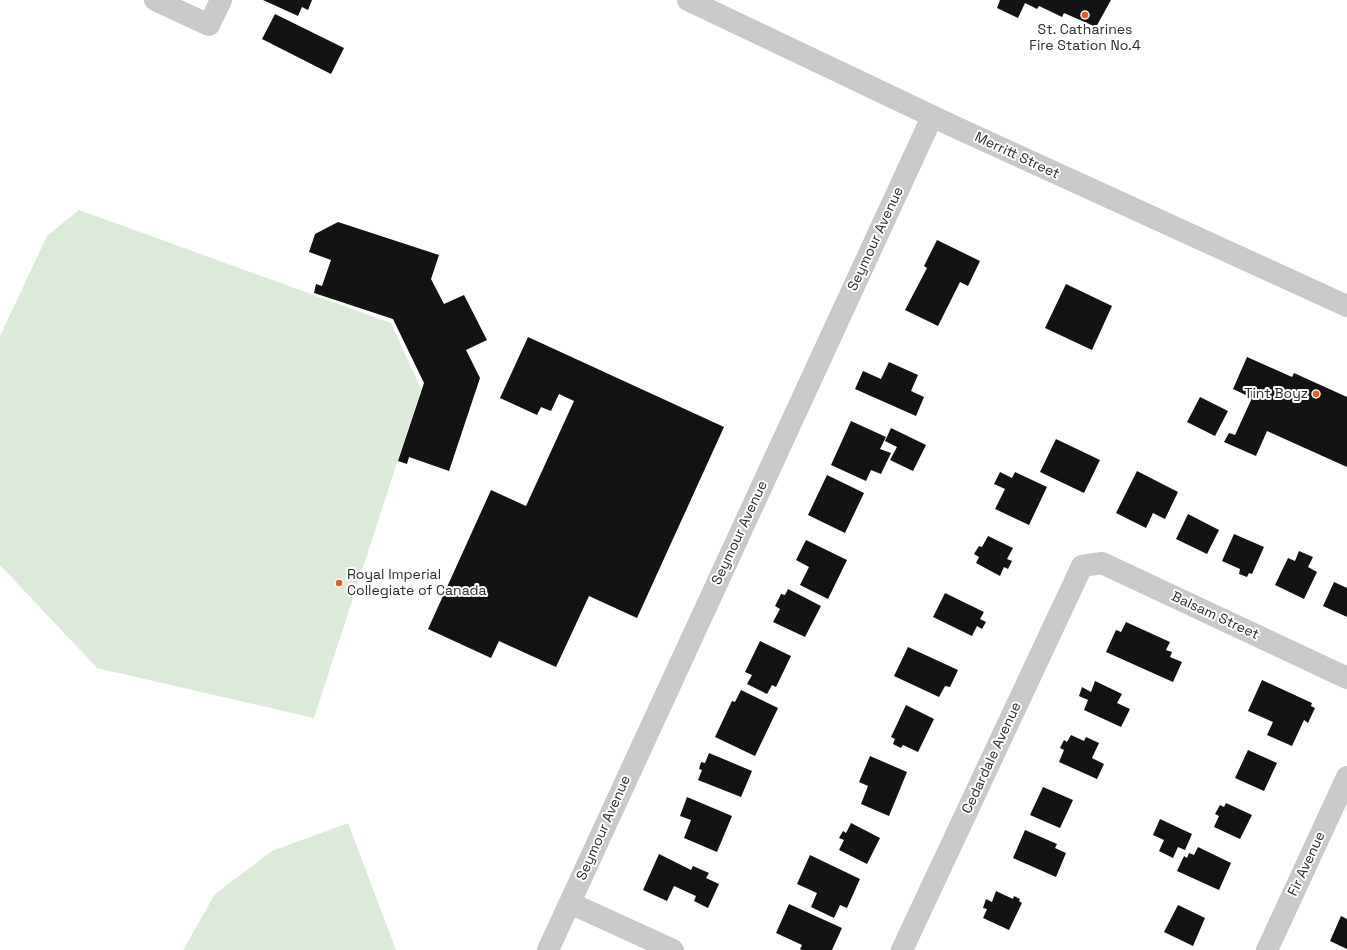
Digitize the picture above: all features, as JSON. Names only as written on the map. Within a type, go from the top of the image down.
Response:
[{"type":"street","points":[[155,0],[209,25],[221,0]]},
{"type":"street","name":"Merritt Street","points":[[688,0],[932,117],[1347,306]]},
{"type":"street","name":"Seymour Avenue","points":[[548,950],[932,117]]},
{"type":"street","name":"Balsam Street","points":[[1082,566],[1102,563],[1347,678]]},
{"type":"street","name":"Cedardale Avenue","points":[[902,950],[1082,566]]},
{"type":"street","name":"Fir Avenue","points":[[1268,950],[1347,777]]},
{"type":"street","points":[[570,903],[673,950]]},
{"type":"green space","points":[[79,210],[391,323],[421,389],[314,718],[97,668],[0,565],[0,336],[47,236]]},
{"type":"green space","points":[[348,823],[396,950],[183,950],[215,894],[272,851]]},
{"type":"building","points":[[263,0],[312,0],[308,10],[302,7],[298,16]]},
{"type":"building","name":"St. Catharines Fire Station No.4","points":[[1000,0],[1111,0],[1096,27],[1064,13],[1062,17],[1039,6],[1037,9],[1025,3],[1018,18],[997,8]]},
{"type":"building","points":[[275,14],[344,48],[331,74],[262,39]]},
{"type":"building","points":[[338,222],[439,255],[431,279],[444,304],[464,295],[487,340],[466,350],[480,378],[449,471],[409,457],[407,464],[398,461],[424,383],[393,319],[314,293],[316,284],[322,286],[331,260],[309,252],[315,234]]},
{"type":"building","points":[[937,240],[980,261],[968,286],[960,282],[938,326],[905,310],[927,268],[924,266]]},
{"type":"building","points":[[1066,284],[1112,306],[1092,350],[1045,328]]},
{"type":"building","points":[[528,337],[724,427],[637,618],[589,596],[556,667],[499,641],[491,658],[428,629],[491,490],[526,506],[574,401],[559,394],[551,411],[541,407],[537,415],[500,398]]},
{"type":"building","points":[[1247,357],[1292,377],[1294,373],[1347,397],[1347,467],[1267,431],[1256,456],[1224,442],[1229,433],[1235,435],[1252,398],[1233,389]]},
{"type":"building","points":[[889,362],[918,375],[911,391],[924,397],[916,416],[855,389],[863,371],[881,379]]},
{"type":"building","points":[[1200,397],[1228,411],[1215,436],[1187,422]]},
{"type":"building","points":[[851,421],[886,437],[880,449],[891,453],[881,474],[871,470],[866,481],[831,465]]},
{"type":"building","points":[[891,428],[926,445],[913,471],[890,460],[897,447],[885,441]]},
{"type":"building","points":[[1056,439],[1100,460],[1084,493],[1040,472]]},
{"type":"building","points":[[1137,471],[1178,492],[1165,519],[1153,513],[1146,528],[1116,513]]},
{"type":"building","points":[[1000,472],[1012,478],[1015,472],[1047,487],[1029,525],[995,509],[1005,489],[994,484]]},
{"type":"building","points":[[827,475],[864,493],[845,533],[808,515]]},
{"type":"building","points":[[1188,514],[1219,530],[1207,554],[1176,539]]},
{"type":"building","points":[[1234,534],[1264,547],[1252,574],[1249,573],[1247,577],[1239,574],[1240,569],[1222,561]]},
{"type":"building","points":[[988,536],[1013,548],[1007,559],[1012,561],[1008,569],[1004,567],[1000,576],[976,563],[979,557],[974,554],[979,546],[982,547]]},
{"type":"building","points":[[806,540],[847,560],[828,599],[800,585],[809,567],[796,560]]},
{"type":"building","points":[[1299,551],[1313,557],[1308,567],[1317,572],[1304,599],[1275,585],[1288,558],[1295,561]]},
{"type":"building","points":[[1334,582],[1347,588],[1347,617],[1323,606]]},
{"type":"building","points":[[788,589],[821,606],[805,637],[773,622],[780,609],[775,606],[781,594],[785,595]]},
{"type":"building","points":[[945,593],[984,612],[980,619],[986,622],[982,629],[977,626],[972,636],[933,617]]},
{"type":"building","points":[[1126,622],[1170,642],[1166,650],[1172,652],[1170,657],[1182,662],[1173,682],[1106,652],[1116,630],[1121,632]]},
{"type":"building","points":[[760,641],[791,656],[776,687],[772,685],[767,694],[747,684],[752,675],[745,672]]},
{"type":"building","points":[[908,647],[958,670],[950,687],[945,686],[939,697],[894,676]]},
{"type":"building","points":[[1262,680],[1312,703],[1311,706],[1315,708],[1308,723],[1304,720],[1292,746],[1267,735],[1273,722],[1248,711]]},
{"type":"building","points":[[1095,681],[1122,694],[1117,703],[1130,709],[1121,727],[1084,710],[1088,700],[1079,696],[1082,687],[1091,692]]},
{"type":"building","points":[[741,690],[778,708],[755,756],[715,737],[732,701],[735,702]]},
{"type":"building","points":[[906,705],[934,719],[918,752],[903,745],[901,748],[893,744],[895,739],[891,737]]},
{"type":"building","points":[[1071,735],[1084,741],[1086,737],[1099,743],[1092,758],[1104,764],[1097,779],[1059,762],[1064,750],[1060,748],[1064,740],[1067,742]]},
{"type":"building","points":[[1248,750],[1277,763],[1264,791],[1235,778]]},
{"type":"building","points":[[709,753],[752,771],[741,797],[698,780],[702,770],[699,769],[701,762],[705,763]]},
{"type":"building","points":[[870,756],[907,772],[889,816],[861,804],[868,786],[859,782]]},
{"type":"building","points":[[1043,787],[1073,800],[1060,828],[1030,815]]},
{"type":"building","points":[[687,797],[732,816],[717,852],[684,838],[691,820],[680,816]]},
{"type":"building","points":[[1226,803],[1252,815],[1240,839],[1214,827],[1219,816],[1215,814],[1220,805],[1224,807]]},
{"type":"building","points":[[1160,819],[1192,834],[1185,850],[1178,847],[1173,858],[1159,851],[1164,840],[1153,835]]},
{"type":"building","points":[[851,823],[880,838],[867,864],[839,850],[844,840],[839,838],[843,831],[846,833]]},
{"type":"building","points":[[1025,830],[1057,844],[1055,848],[1066,853],[1056,877],[1013,858]]},
{"type":"building","points":[[1198,847],[1231,863],[1219,890],[1177,871],[1184,856],[1187,858],[1189,853],[1194,855]]},
{"type":"building","points":[[659,854],[691,870],[693,866],[709,873],[706,878],[719,884],[708,908],[694,901],[696,896],[674,886],[667,901],[643,890]]},
{"type":"building","points":[[810,855],[860,879],[847,908],[840,905],[834,918],[811,907],[817,893],[797,884]]},
{"type":"building","points":[[996,891],[1013,899],[1014,896],[1020,899],[1019,901],[1022,903],[1009,930],[983,918],[987,909],[983,908],[986,899],[992,902]]},
{"type":"building","points":[[789,904],[842,928],[832,950],[802,950],[800,949],[802,945],[776,933]]},
{"type":"building","points":[[1178,905],[1205,918],[1193,946],[1164,932]]},
{"type":"building","points":[[1341,916],[1347,919],[1347,949],[1330,941]]},
{"type":"place","name":"St. Catharines Fire Station No.4","points":[[1085,15]]},
{"type":"place","name":"Tint Boyz","points":[[1316,394]]},
{"type":"place","name":"Royal Imperial Collegiate of Canada","points":[[339,583]]}]
